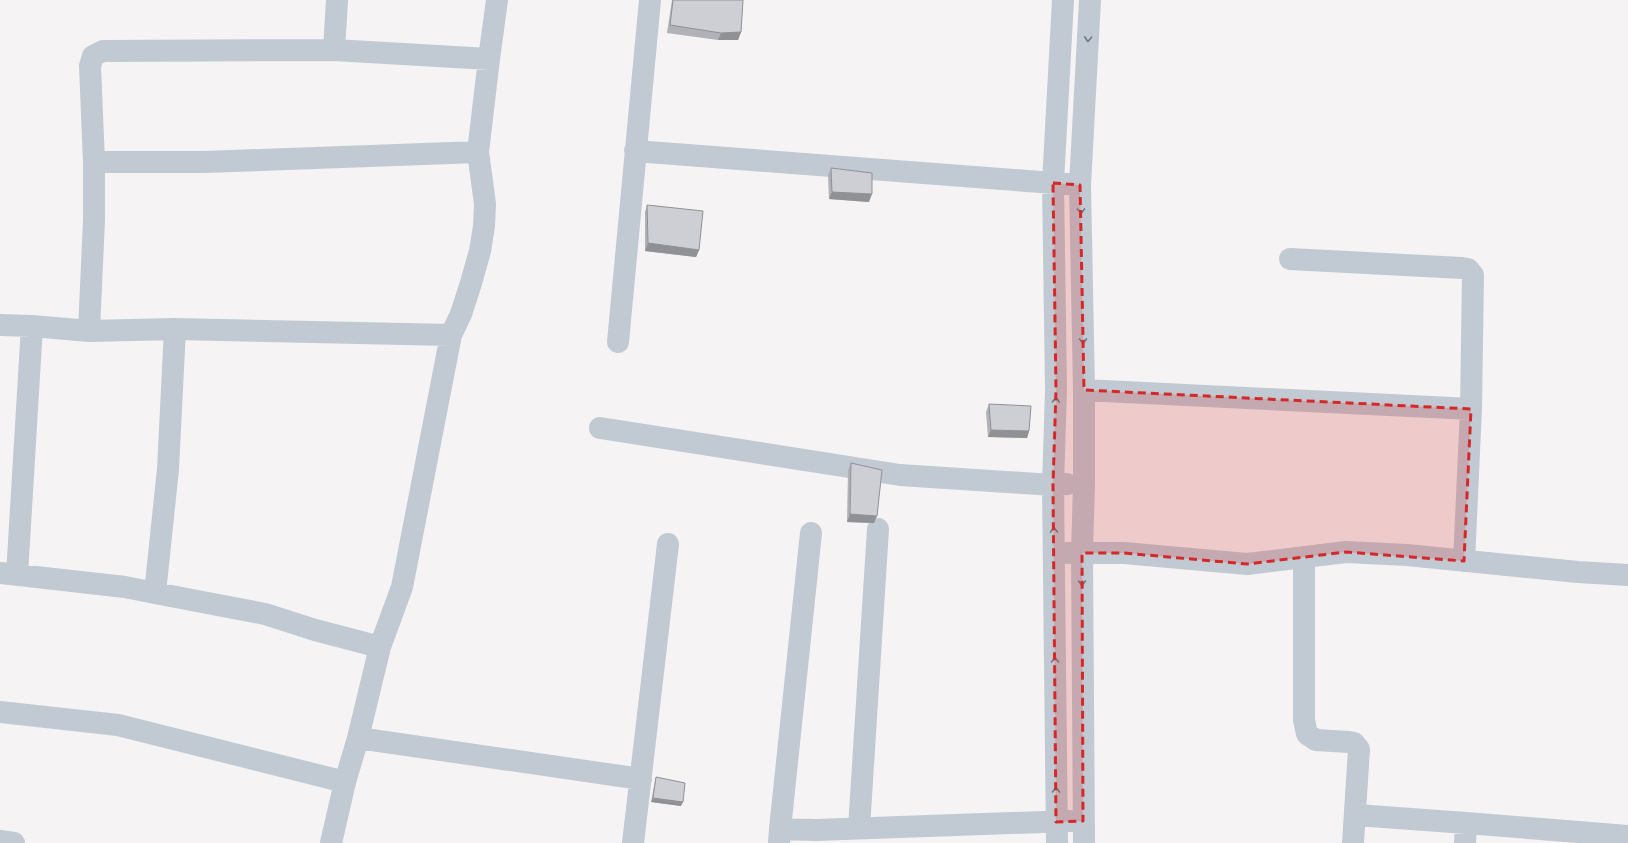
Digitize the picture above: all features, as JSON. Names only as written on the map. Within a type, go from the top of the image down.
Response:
[{"type":"street","points":[[334,50],[337,0]]},
{"type":"street","points":[[331,843],[345,782],[358,738],[380,647],[402,587],[451,335],[461,314],[480,251],[484,226],[485,204],[478,152],[497,0]]},
{"type":"street","points":[[618,342],[650,0]]},
{"type":"street","points":[[1056,832],[1055,553],[1053,484],[1056,390],[1053,183],[1063,0]]},
{"type":"street","points":[[1084,843],[1082,553],[1084,390],[1080,185],[1090,0]]},
{"type":"street","points":[[89,331],[94,220],[94,162],[90,66],[93,56],[98,53],[114,51],[334,50],[489,59]]},
{"type":"street","points":[[635,151],[1080,185]]},
{"type":"street","points":[[94,162],[205,162],[478,152]]},
{"type":"street","points":[[1290,259],[1462,268],[1468,270],[1473,275],[1471,409],[1464,560]]},
{"type":"street","points":[[0,325],[89,331],[175,330],[451,335]]},
{"type":"street","points":[[32,326],[8,574],[125,587],[264,614],[315,630],[380,647]]},
{"type":"street","points":[[155,593],[168,469],[175,330]]},
{"type":"street","points":[[1084,390],[1471,409]]},
{"type":"street","points":[[600,428],[900,474],[1053,484],[1084,484]]},
{"type":"street","points":[[859,828],[878,529]]},
{"type":"street","points":[[811,533],[780,836],[816,830],[859,828],[1056,832],[1083,821]]},
{"type":"street","points":[[633,843],[642,779],[668,544]]},
{"type":"street","points":[[1055,553],[1124,553],[1247,564],[1346,552],[1407,555],[1628,575]]},
{"type":"street","points":[[1304,557],[1304,720],[1307,734],[1316,740],[1354,743],[1359,749],[1353,843]]},
{"type":"street","points":[[0,712],[118,725],[345,782]]},
{"type":"street","points":[[358,738],[642,779]]},
{"type":"street","points":[[1356,814],[1465,833],[1628,836]]},
{"type":"street","points":[[0,841],[14,843]]},
{"type":"highlighted area","points":[[1053,183],[1080,185],[1084,390],[1471,409],[1464,561],[1346,552],[1247,564],[1124,553],[1082,553],[1083,821],[1056,822],[1053,485],[1056,390]]},
{"type":"building","points":[[673,0],[743,0],[741,32],[721,33],[670,25]]},
{"type":"building","points":[[831,168],[872,173],[872,194],[832,192]]},
{"type":"building","points":[[647,205],[703,211],[699,250],[648,243]]},
{"type":"building","points":[[989,404],[1031,406],[1029,431],[991,430]]},
{"type":"building","points":[[851,463],[882,470],[877,516],[850,514]]},
{"type":"building","points":[[656,777],[685,783],[683,802],[653,798]]}]
